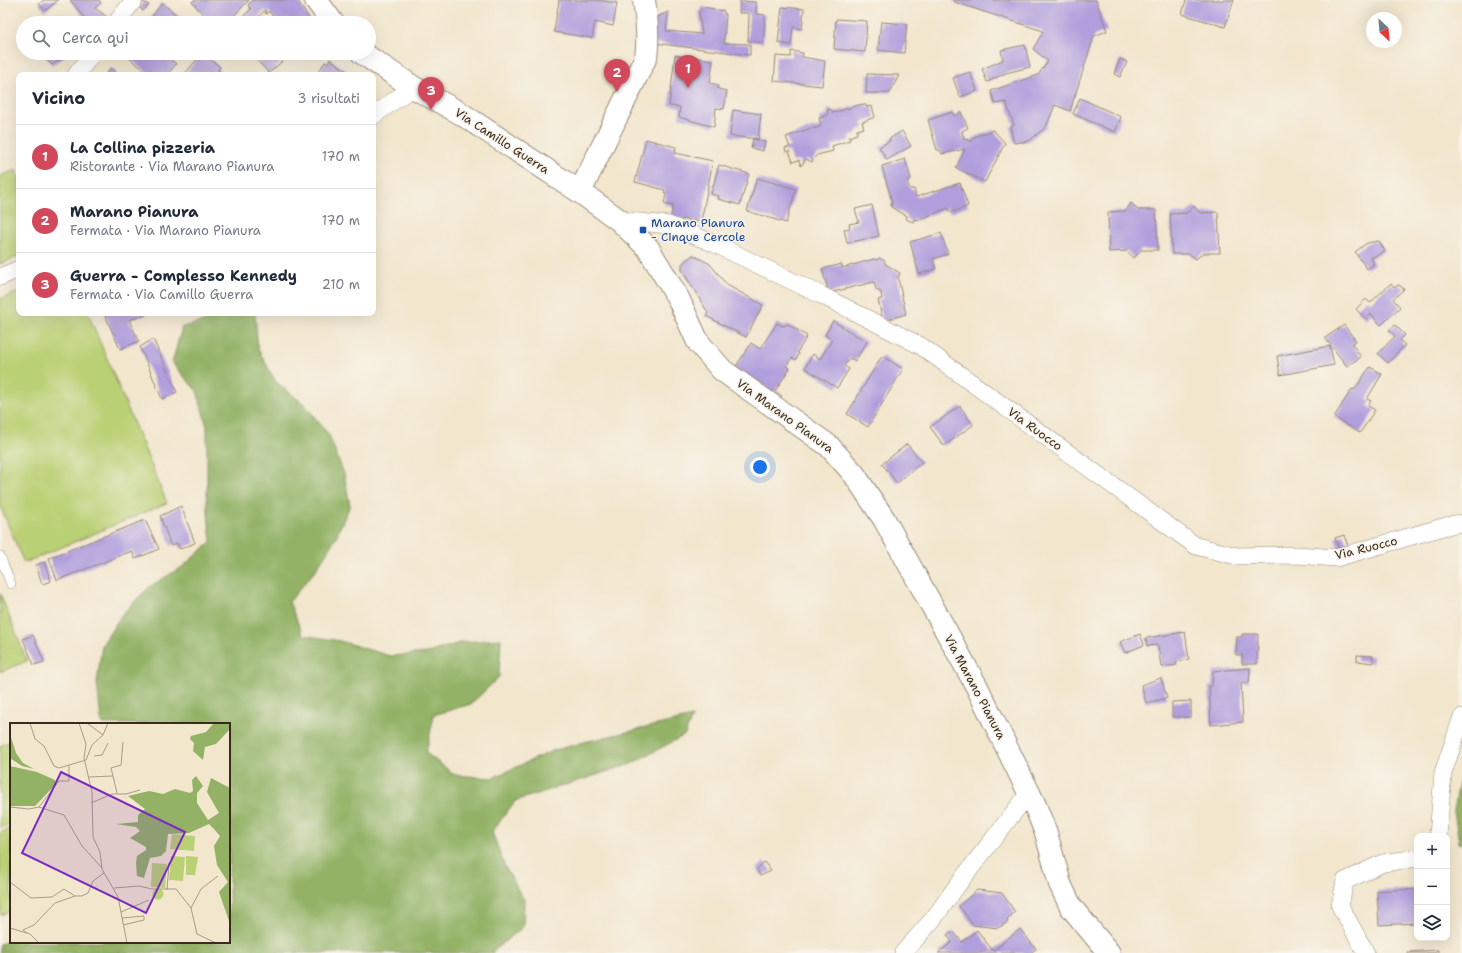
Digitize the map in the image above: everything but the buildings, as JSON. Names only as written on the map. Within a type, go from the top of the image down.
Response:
[{"type":"street","points":[[121,16],[134,0]]},
{"type":"street","points":[[316,0],[328,16]]},
{"type":"street","points":[[580,192],[646,57],[648,40],[644,0]]},
{"type":"street","points":[[78,72],[88,60]]},
{"type":"street","name":"Via Camillo Guerra","points":[[372,60],[413,87],[460,113],[580,192]]},
{"type":"street","points":[[376,114],[413,87]]},
{"type":"street","name":"Via Marano Pianura","points":[[580,192],[619,220],[648,248],[678,298],[698,342],[722,370],[829,446],[854,474],[884,519],[977,687],[1029,793],[1046,833],[1060,884],[1071,907],[1109,953]]},
{"type":"street","name":"Via Ruocco","points":[[619,220],[669,225],[715,244],[821,295],[921,346],[1196,546],[1237,556],[1298,555],[1336,558],[1450,525],[1462,523]]},
{"type":"street","points":[[0,277],[16,270]]},
{"type":"street","points":[[1438,833],[1443,773],[1462,717]]},
{"type":"street","points":[[903,953],[934,918],[959,883],[1029,793]]},
{"type":"street","points":[[1366,953],[1340,906],[1345,880],[1382,863],[1414,858]]},
{"type":"lane","points":[[0,556],[11,584]]},
{"type":"green space","points":[[16,170],[16,257],[0,264],[0,176]]},
{"type":"green space","points":[[16,293],[16,316],[89,316],[167,503],[24,563],[0,506],[0,299]]},
{"type":"green space","points":[[230,316],[255,316],[258,349],[276,382],[305,405],[329,435],[344,474],[350,505],[335,539],[315,571],[289,602],[303,635],[340,641],[390,656],[427,653],[463,642],[501,639],[499,677],[471,704],[434,715],[426,753],[455,775],[492,778],[552,751],[588,741],[692,717],[685,735],[631,764],[515,801],[492,832],[505,867],[524,900],[523,927],[493,951],[493,953],[0,953],[0,944],[10,940],[10,943],[230,943],[230,723],[102,723],[97,683],[102,645],[122,614],[149,587],[182,567],[211,542],[207,504],[207,427],[197,391],[172,363],[182,327]]},
{"type":"green space","points":[[0,593],[27,661],[0,672]]},
{"type":"green space","points":[[10,741],[10,824],[0,828],[0,746]]},
{"type":"green space","points":[[1462,766],[1462,844],[1459,843],[1454,811]]},
{"type":"green space","points":[[10,828],[10,911],[1,915],[0,833]]},
{"type":"place","name":"La Collina pizzeria","points":[[688,88]]},
{"type":"place","name":"Marano Pianura","points":[[617,92]]},
{"type":"place","name":"Guerra - Complesso Kennedy","points":[[431,110]]},
{"type":"place","name":"Marano Pianura - Cinque Cercole","points":[[643,230]]}]
